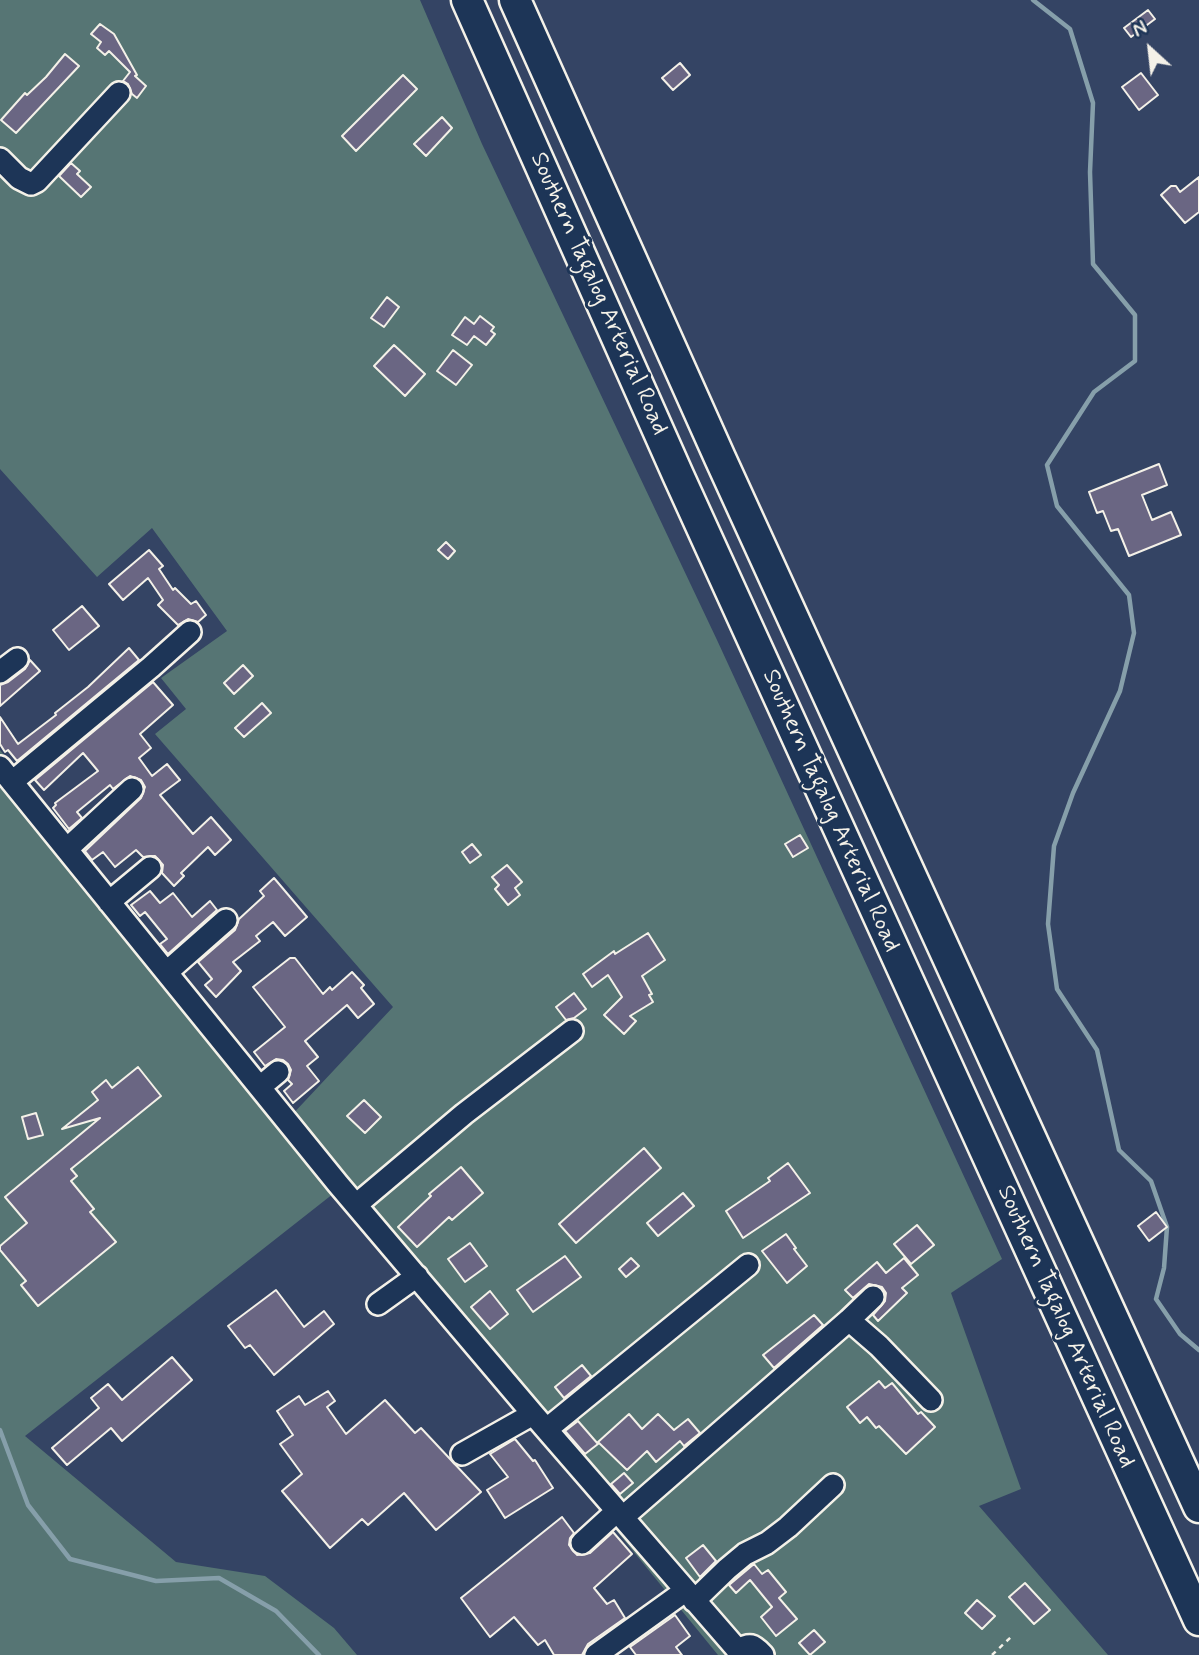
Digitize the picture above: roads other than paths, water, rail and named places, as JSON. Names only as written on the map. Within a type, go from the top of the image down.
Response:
[{"type":"highway","name":"Southern Tagalog Arterial Road","points":[[467,0],[689,500],[1199,1620]]},
{"type":"highway","name":"Southern Tagalog Arterial Road","points":[[515,0],[720,458],[1199,1507]]},
{"type":"street","points":[[0,159],[19,178],[32,184],[119,93]]},
{"type":"street","points":[[190,632],[151,667],[6,774],[356,1205],[540,1422],[739,1653],[750,1644],[763,1655]]},
{"type":"street","points":[[0,673],[17,659]]},
{"type":"street","points":[[66,849],[132,789]]},
{"type":"street","points":[[109,901],[150,868]]},
{"type":"street","points":[[167,972],[226,920]]},
{"type":"street","points":[[356,1205],[464,1114],[572,1031]]},
{"type":"street","points":[[260,1087],[278,1072]]},
{"type":"street","points":[[462,1454],[540,1422],[748,1265]]},
{"type":"street","points":[[378,1304],[417,1276]]},
{"type":"street","points":[[582,1543],[620,1514],[873,1297]]},
{"type":"street","points":[[849,1320],[879,1346],[931,1400]]},
{"type":"street","points":[[596,1655],[690,1596],[788,1527],[833,1485]]},
{"type":"waterway","points":[[1033,0],[1070,29],[1093,103],[1090,172],[1093,264],[1135,315],[1135,361],[1094,392],[1047,465],[1057,506],[1129,595],[1134,633],[1120,691],[1073,793],[1054,846],[1048,924],[1057,989],[1097,1050],[1119,1150],[1151,1181],[1167,1227],[1164,1268],[1156,1299],[1180,1334],[1199,1350]]},
{"type":"waterway","points":[[0,1430],[28,1505],[70,1559],[156,1581],[219,1578],[276,1611],[319,1655]]}]
